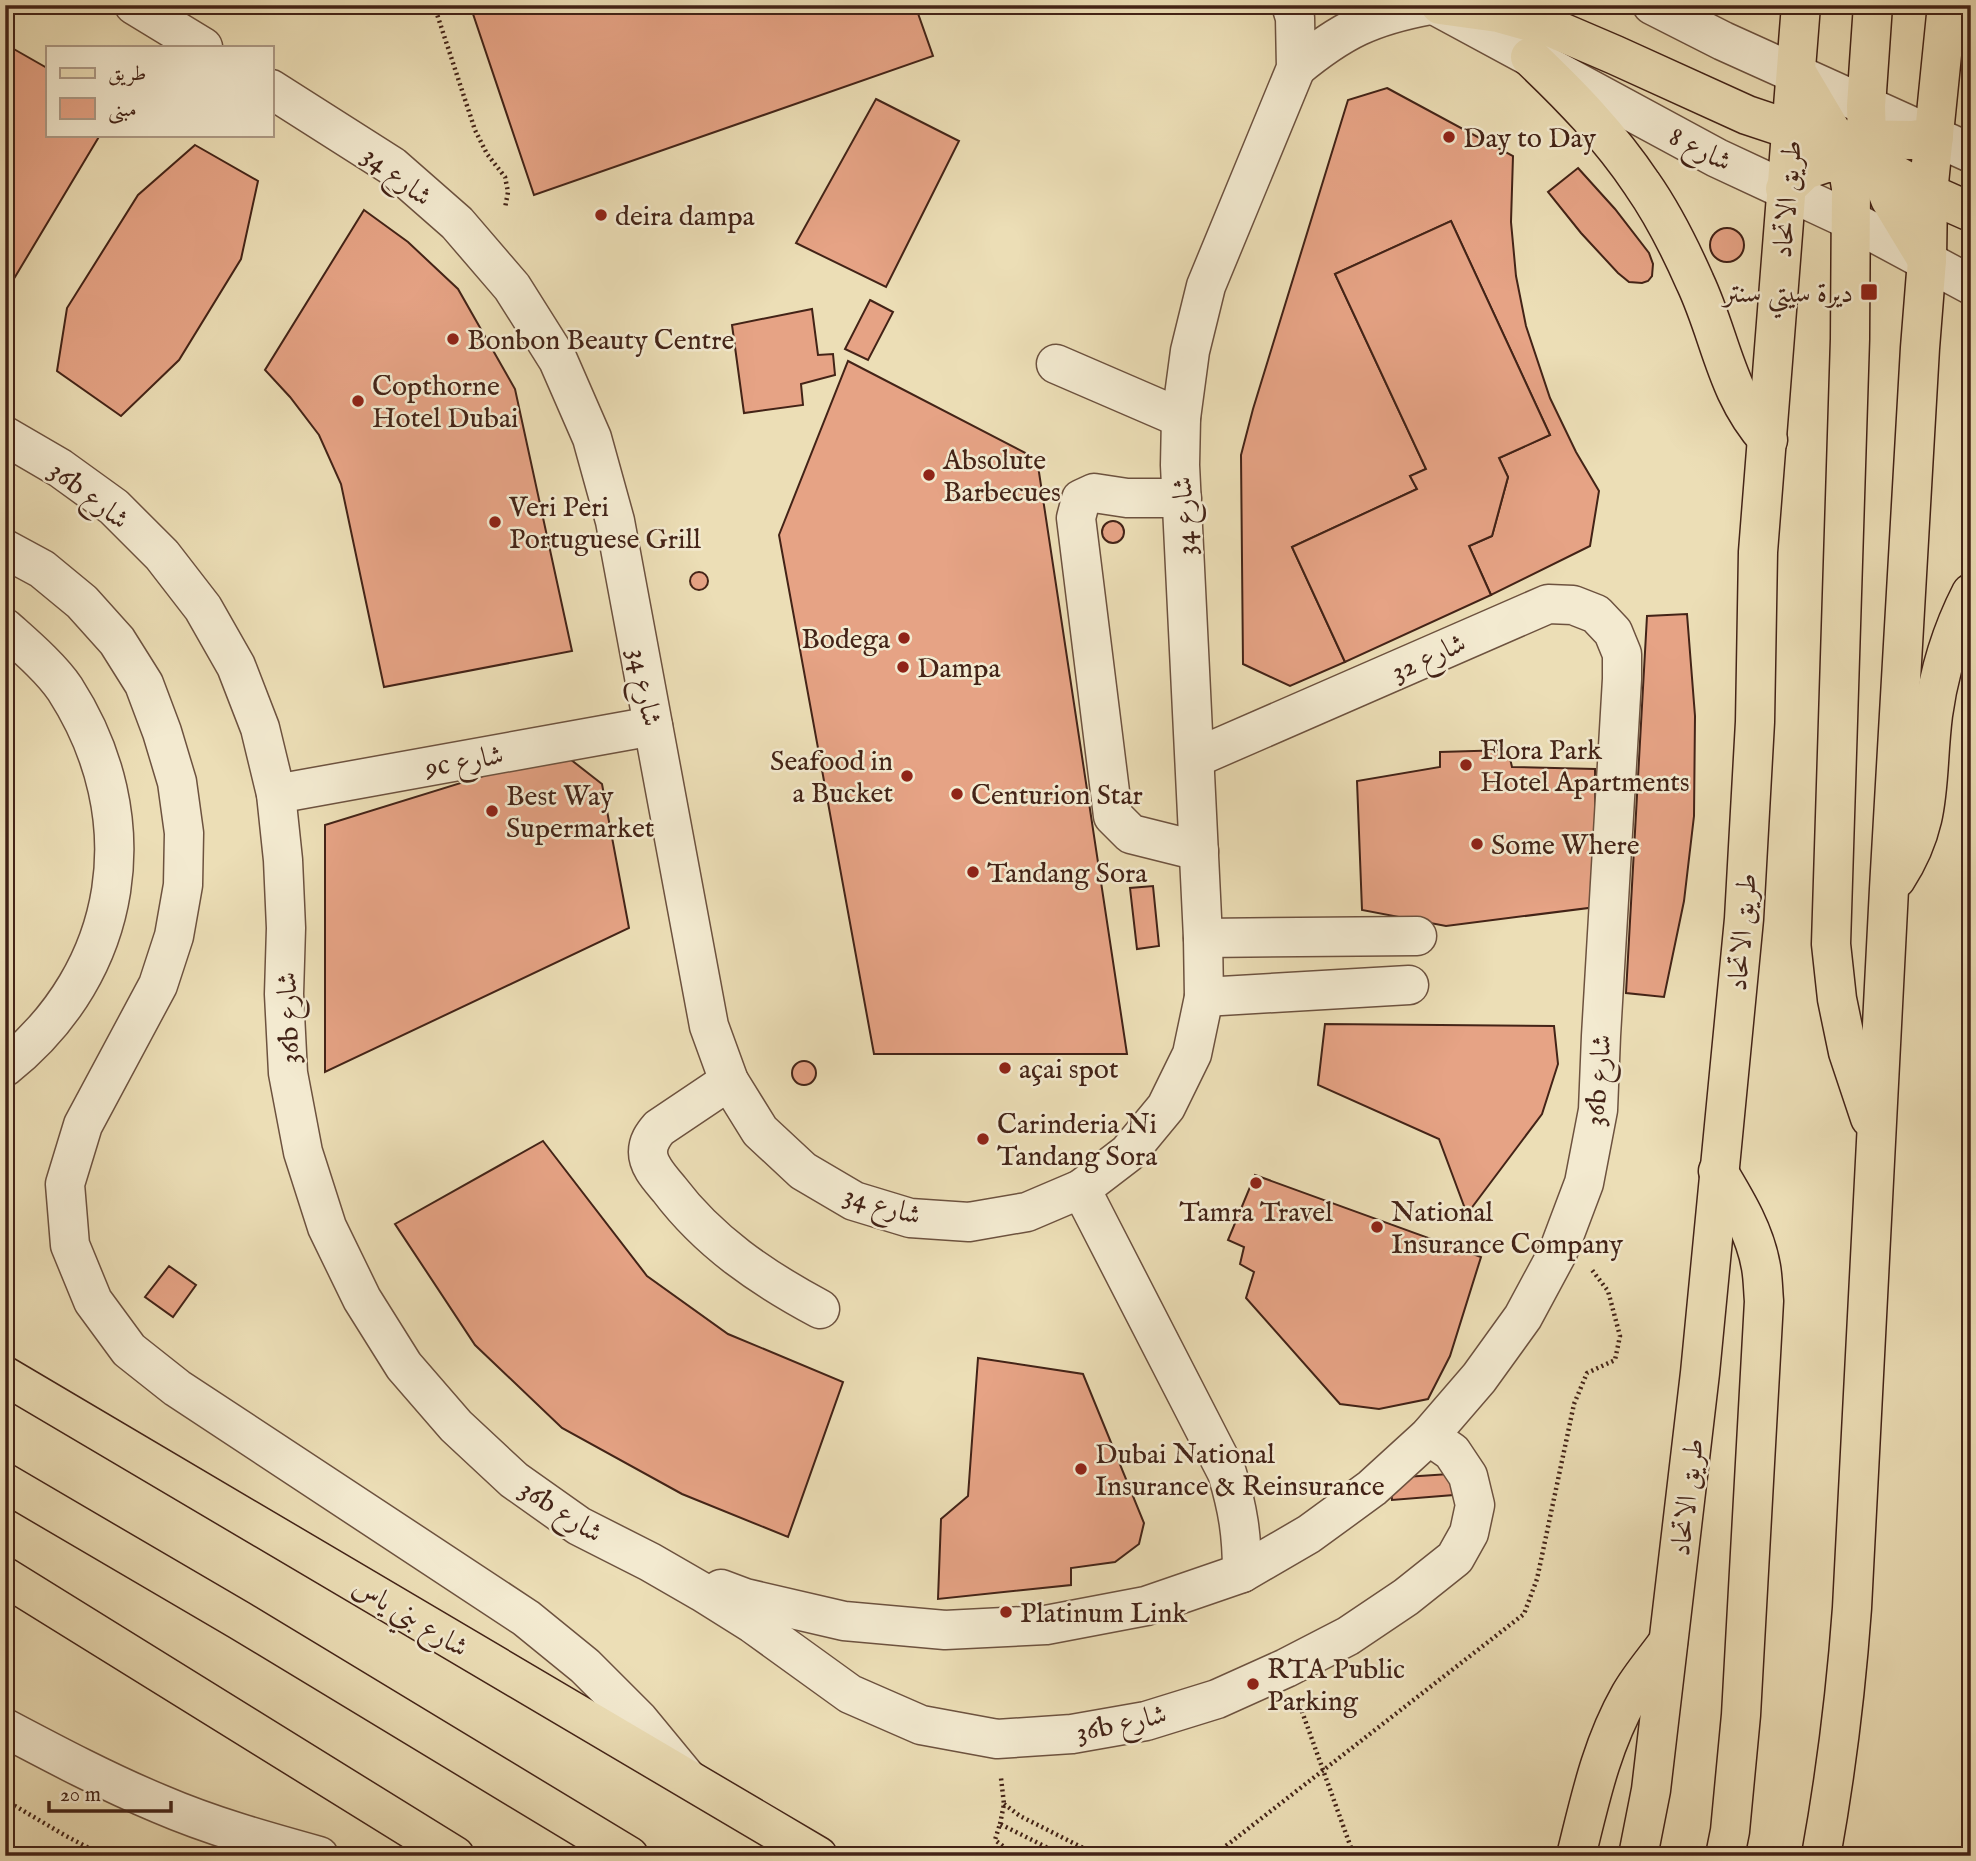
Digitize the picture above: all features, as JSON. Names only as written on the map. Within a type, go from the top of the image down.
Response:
[{"type":"main road","points":[[1438,5],[1498,13],[1552,28],[1747,116],[1792,130],[1858,143],[1903,178],[1928,193],[1971,212]]},
{"type":"main road","name":"طريق الاتحاد","points":[[1638,1856],[1651,1790],[1670,1640],[1700,1373],[1744,919],[1755,722],[1758,552],[1801,5]]},
{"type":"main road","points":[[1874,5],[1852,221],[1831,944],[1837,999],[1848,1052],[1876,1136]]},
{"type":"main road","points":[[1821,1856],[1842,1722],[1852,1608],[1889,890],[1927,260],[1928,193],[1947,5]]},
{"type":"main road","points":[[1530,57],[1571,96],[1609,139],[1642,184],[1697,284],[1742,406],[1753,424],[1768,440]]},
{"type":"main road","points":[[1785,189],[1805,170],[1826,163],[1858,143]]},
{"type":"main road","points":[[1858,143],[1927,260]]},
{"type":"main road","points":[[1889,890],[1906,864],[1918,835],[1926,806],[1938,684],[1946,649],[1971,593]]},
{"type":"main road","points":[[1718,1171],[1752,1236],[1761,1267],[1764,1301],[1741,1715],[1730,1831],[1725,1856]]},
{"type":"main road","name":"شارع بني ياس","points":[[5,1376],[818,1856]]},
{"type":"main road","points":[[5,1483],[239,1620],[629,1856]]},
{"type":"main road","points":[[5,1577],[455,1856]]},
{"type":"main road","points":[[1576,1856],[1594,1781],[1611,1734],[1630,1694],[1670,1640]]},
{"type":"street","name":"شارع 34","points":[[273,90],[392,166],[457,223],[512,287],[558,360],[593,438],[615,521],[709,1026],[729,1081],[760,1131],[803,1171],[854,1201],[910,1218],[969,1222],[1027,1212],[1081,1189],[1128,1153],[1166,1107],[1192,1054],[1204,997],[1203,939],[1180,465],[1181,418],[1190,351],[1206,286],[1296,68],[1295,18],[1291,5]]},
{"type":"street","name":"شارع 34","points":[[1296,68],[1325,44],[1359,24],[1395,11],[1430,5]]},
{"type":"street","name":"شارع 8","points":[[1438,5],[1717,158],[1852,221],[1971,285]]},
{"type":"street","points":[[1652,5],[1723,41],[1797,73],[1858,143],[1934,137],[1971,153]]},
{"type":"street","points":[[148,9],[201,46]]},
{"type":"street","points":[[1056,364],[1181,418]]},
{"type":"street","name":"36b شارع","points":[[5,436],[60,468],[114,508],[162,555],[203,608],[236,666],[260,728],[276,794],[286,928],[288,1073],[303,1152],[327,1227],[362,1299],[404,1366],[456,1426],[514,1480],[579,1526],[650,1562],[753,1624],[850,1694],[922,1725],[997,1739],[1072,1734],[1146,1721],[1217,1699],[1286,1668],[1348,1636],[1406,1597],[1455,1558],[1469,1533],[1475,1505],[1468,1476],[1452,1452],[1429,1436]]},
{"type":"street","points":[[1182,498],[1128,498],[1094,493],[1081,499],[1076,518],[1113,816],[1131,834],[1199,851]]},
{"type":"street","points":[[5,549],[42,569],[82,603],[124,652],[144,684],[162,732],[177,782],[184,833],[181,898],[174,936],[158,985],[83,1125],[65,1184],[70,1245],[93,1301],[129,1350],[177,1388],[526,1618],[585,1665],[639,1720],[687,1779]]},
{"type":"street","name":"شارع 32","points":[[1195,758],[1548,604],[1573,604],[1595,614],[1613,632],[1622,654],[1622,679]]},
{"type":"street","points":[[5,628],[64,688],[85,726],[103,767],[111,808],[115,852],[111,900],[99,942],[81,981],[56,1018],[27,1050],[5,1067]]},
{"type":"street","name":"36b شارع","points":[[650,1562],[745,1598],[844,1621],[945,1630],[1046,1625],[1146,1606],[1242,1573],[1309,1534],[1372,1488],[1429,1436],[1479,1378],[1523,1317],[1558,1252],[1584,1183],[1598,1110],[1622,679]]},
{"type":"street","name":"9c شارع","points":[[276,794],[653,726]]},
{"type":"street","points":[[1203,939],[1417,936]]},
{"type":"street","points":[[1204,997],[1409,985]]},
{"type":"street","points":[[729,1081],[659,1128],[651,1138],[649,1161],[682,1206],[712,1237],[745,1265],[781,1289],[820,1309]]},
{"type":"street","points":[[1081,1189],[1227,1472],[1242,1538],[1242,1573]]},
{"type":"street","points":[[5,1728],[74,1765],[160,1804],[250,1837],[319,1856]]},
{"type":"path","points":[[434,5],[475,130],[487,153],[505,177],[508,192],[505,208]]},
{"type":"path","points":[[1213,1856],[1524,1614],[1537,1579],[1574,1404],[1587,1373],[1615,1360],[1620,1336],[1608,1292],[1592,1269]]},
{"type":"path","points":[[1286,1668],[1354,1856]]},
{"type":"path","points":[[5,1800],[104,1856]]},
{"type":"path","points":[[1004,1804],[1020,1816],[1099,1856]]},
{"type":"path","points":[[1016,1856],[995,1840],[1000,1824],[1048,1847],[1053,1856]]},
{"type":"path","points":[[980,1853],[988,1856]]},
{"type":"building","points":[[470,5],[915,5],[933,56],[534,195]]},
{"type":"building","points":[[5,44],[46,67],[46,136],[99,136],[6,292]]},
{"type":"building","points":[[1387,88],[1513,156],[1511,222],[1516,276],[1526,326],[1550,398],[1576,452],[1599,491],[1590,546],[1491,595],[1469,546],[1492,536],[1508,477],[1499,458],[1550,435],[1451,221],[1335,274],[1426,469],[1410,476],[1417,489],[1292,547],[1345,662],[1290,686],[1243,664],[1241,455],[1348,100]]},
{"type":"building","points":[[876,99],[959,141],[886,287],[796,243]]},
{"type":"building","points":[[195,145],[258,181],[241,259],[179,360],[121,416],[57,371],[67,308],[138,195]]},
{"type":"building","points":[[1578,168],[1615,209],[1649,253],[1653,264],[1652,276],[1648,281],[1629,282],[1618,273],[1548,192]]},
{"type":"building","points":[[364,210],[408,242],[458,289],[515,389],[572,651],[384,687],[341,484],[319,435],[265,370]]},
{"type":"building","points":[[1451,221],[1550,435],[1499,458],[1508,477],[1492,536],[1469,546],[1491,595],[1345,662],[1292,547],[1417,489],[1410,476],[1426,469],[1335,274]]},
{"type":"building","points":[[1727,228],[1739,233],[1744,245],[1739,257],[1727,262],[1715,257],[1710,245],[1715,233]]},
{"type":"building","points":[[870,300],[893,312],[868,360],[845,349]]},
{"type":"building","points":[[812,309],[818,355],[833,354],[835,375],[801,384],[803,405],[744,413],[732,325]]},
{"type":"building","name":"Centurion Star","points":[[848,361],[1037,459],[1127,1054],[874,1054],[779,535]]},
{"type":"building","points":[[1109,521],[1117,521],[1124,528],[1124,536],[1117,543],[1109,543],[1102,536],[1102,528]]},
{"type":"building","points":[[695,572],[703,572],[708,581],[706,588],[695,590],[690,585],[690,577]]},
{"type":"building","points":[[1687,614],[1695,716],[1694,816],[1684,901],[1664,997],[1626,993],[1647,616]]},
{"type":"building","name":"Some Where","points":[[1508,750],[1512,767],[1595,769],[1596,907],[1446,926],[1362,910],[1357,781],[1440,767],[1440,752]]},
{"type":"building","points":[[561,752],[602,784],[629,928],[325,1072],[325,825]]},
{"type":"building","points":[[1153,886],[1159,946],[1137,949],[1130,888]]},
{"type":"building","points":[[1325,1024],[1554,1026],[1558,1064],[1542,1114],[1467,1214],[1439,1139],[1318,1085]]},
{"type":"building","points":[[804,1061],[815,1068],[816,1073],[809,1084],[804,1085],[793,1078],[792,1073],[799,1062]]},
{"type":"building","points":[[543,1141],[647,1276],[728,1334],[843,1382],[788,1537],[682,1494],[562,1428],[475,1345],[395,1224]]},
{"type":"building","points":[[1255,1175],[1481,1257],[1450,1356],[1428,1399],[1379,1409],[1340,1404],[1246,1298],[1254,1272],[1240,1264],[1244,1247],[1228,1240]]},
{"type":"building","points":[[169,1266],[196,1285],[173,1317],[145,1297]]},
{"type":"building","points":[[1971,1318],[1971,1400],[1962,1399]]},
{"type":"building","points":[[978,1358],[1083,1374],[1144,1523],[1139,1544],[1115,1562],[1071,1568],[1071,1585],[938,1599],[941,1519],[968,1496]]},
{"type":"building","points":[[1464,1473],[1466,1494],[1392,1500],[1390,1478]]},
{"type":"place","name":"Day to Day","points":[[1449,137]]},
{"type":"place","name":"deira dampa","points":[[601,215]]},
{"type":"place","name":"ديرة سيتي سنتر","points":[[1869,292]]},
{"type":"place","name":"Bonbon Beauty Centre","points":[[453,339]]},
{"type":"place","name":"Copthorne Hotel Dubai","points":[[358,401]]},
{"type":"place","name":"Absolute Barbecues","points":[[929,475]]},
{"type":"place","name":"Veri Peri Portuguese Grill","points":[[495,522]]},
{"type":"place","name":"Bodega","points":[[904,638]]},
{"type":"place","name":"Dampa","points":[[903,667]]},
{"type":"place","name":"Flora Park Hotel Apartments","points":[[1466,765]]},
{"type":"place","name":"Seafood in a Bucket","points":[[907,776]]},
{"type":"place","name":"Centurion Star","points":[[957,794]]},
{"type":"place","name":"Best Way Supermarket","points":[[492,811]]},
{"type":"place","name":"Some Where","points":[[1477,844]]},
{"type":"place","name":"Tandang Sora","points":[[973,872]]},
{"type":"place","name":"açai spot","points":[[1005,1068]]},
{"type":"place","name":"Carinderia Ni Tandang Sora","points":[[983,1139]]},
{"type":"place","name":"Tamra Travel","points":[[1256,1183]]},
{"type":"place","name":"National Insurance Company","points":[[1377,1227]]},
{"type":"place","name":"Dubai National Insurance & Reinsurance","points":[[1081,1469]]},
{"type":"place","name":"Platinum Link","points":[[1006,1612]]},
{"type":"place","name":"RTA Public Parking","points":[[1253,1684]]}]
